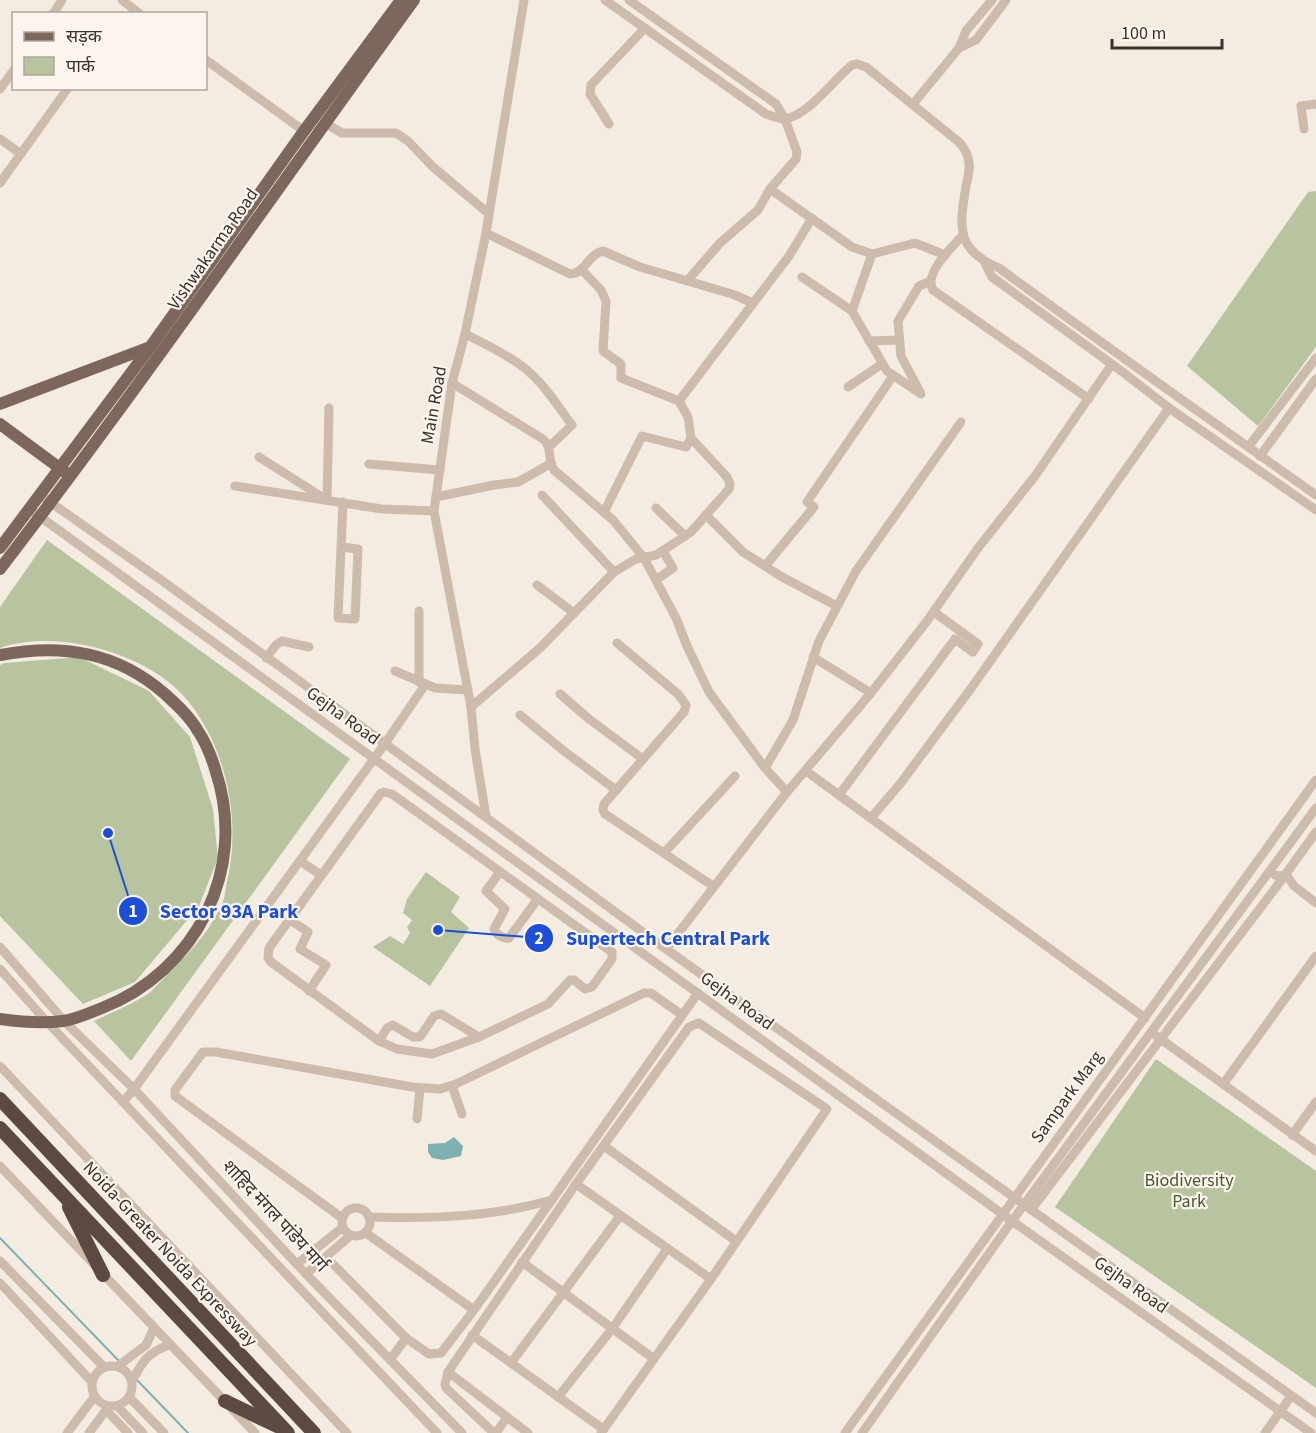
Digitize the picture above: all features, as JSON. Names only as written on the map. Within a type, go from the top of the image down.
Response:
[{"type":"highway","name":"Noida-Greater Noida Expressway","points":[[0,1100],[314,1433]]},
{"type":"highway","name":"Noida-Greater Noida Expressway","points":[[0,1128],[286,1431]]},
{"type":"highway","points":[[63,1194],[103,1275]]},
{"type":"highway","points":[[225,1401],[286,1431]]},
{"type":"main road","name":"Vishwakarma Road","points":[[0,548],[40,495],[65,473],[170,342],[272,186],[304,131],[401,0]]},
{"type":"main road","name":"Vishwakarma Road","points":[[0,569],[51,503],[65,473],[151,346],[272,186],[325,123],[414,0]]},
{"type":"main road","points":[[0,404],[151,346]]},
{"type":"main road","points":[[0,424],[65,473]]},
{"type":"main road","points":[[0,656],[24,651],[56,650],[89,653],[120,664],[150,681],[178,706],[199,731],[212,758],[223,793],[227,827],[218,887],[202,922],[174,961],[145,986],[121,1001],[64,1021],[31,1023],[0,1019]]},
{"type":"street","name":"Main Road","points":[[486,817],[471,707],[434,511],[452,383],[465,334],[486,233],[525,0]]},
{"type":"street","points":[[605,0],[766,114],[785,118],[810,106],[847,69],[857,63],[866,67],[959,142],[966,152],[969,168],[962,208],[963,235],[973,252],[985,263],[992,277],[1169,408],[1316,510]]},
{"type":"street","points":[[629,0],[776,104],[785,118],[798,155],[770,189],[758,210],[720,243],[687,281]]},
{"type":"street","points":[[913,104],[959,48],[966,31],[992,0]]},
{"type":"street","points":[[959,48],[976,40],[1006,0]]},
{"type":"street","points":[[982,14],[990,21]]},
{"type":"street","points":[[609,124],[594,101],[590,90],[596,78],[645,28]]},
{"type":"street","points":[[207,61],[304,131]]},
{"type":"street","points":[[0,89],[12,73]]},
{"type":"street","points":[[0,183],[67,90]]},
{"type":"street","points":[[1304,129],[1302,106],[1316,104]]},
{"type":"street","points":[[325,123],[342,133],[389,132],[401,136],[433,167],[488,213]]},
{"type":"street","points":[[0,139],[21,154]]},
{"type":"street","points":[[770,189],[852,247],[872,254],[915,243],[945,255]]},
{"type":"street","points":[[679,401],[789,256],[812,218]]},
{"type":"street","points":[[486,233],[565,272],[575,273],[582,270],[595,254],[603,251],[640,267],[732,294],[753,303]]},
{"type":"street","points":[[802,277],[852,311],[882,364],[893,376],[921,394],[901,356],[898,321],[919,286],[929,282],[945,255],[963,235]]},
{"type":"street","points":[[852,311],[872,254]]},
{"type":"street","points":[[985,263],[999,268],[1316,495]]},
{"type":"street","points":[[471,707],[524,662],[624,564],[656,555],[685,536],[725,494],[730,484],[727,477],[691,438],[688,417],[679,401],[621,378],[621,364],[603,351],[605,294],[582,270]]},
{"type":"street","points":[[929,282],[933,290],[1089,399]]},
{"type":"street","points":[[465,334],[487,344],[525,368],[546,389],[573,425],[549,447]]},
{"type":"street","points":[[869,341],[899,340]]},
{"type":"street","points":[[1249,446],[1316,357]]},
{"type":"street","points":[[848,387],[882,364]]},
{"type":"street","points":[[666,949],[713,886],[871,693],[934,612],[978,548],[1035,476],[1112,364]]},
{"type":"street","points":[[1124,373],[1132,364]]},
{"type":"street","points":[[765,566],[814,507],[807,502],[893,376]]},
{"type":"street","points":[[1260,456],[1316,379]]},
{"type":"street","points":[[452,383],[543,439],[549,447],[550,464],[554,470],[613,520],[644,558],[676,618],[709,692],[765,768],[788,792]]},
{"type":"street","points":[[327,500],[329,408]]},
{"type":"street","points":[[871,818],[900,784],[972,687],[1169,408]]},
{"type":"street","points":[[1185,419],[1192,408]]},
{"type":"street","points":[[765,768],[793,720],[813,657],[837,606],[861,563],[961,422]]},
{"type":"street","points":[[604,512],[642,436],[686,447],[691,438]]},
{"type":"street","points":[[258,457],[327,500]]},
{"type":"street","points":[[369,464],[440,470]]},
{"type":"street","points":[[436,497],[518,482],[550,464]]},
{"type":"street","points":[[235,486],[382,509],[434,511]]},
{"type":"street","name":"Gejha Road","points":[[40,495],[666,949],[1316,1413]]},
{"type":"street","points":[[543,495],[614,573]]},
{"type":"street","points":[[341,547],[358,549],[355,619],[338,618],[341,547],[343,502]]},
{"type":"street","points":[[656,508],[685,536]]},
{"type":"street","name":"Gejha Road","points":[[29,509],[1012,1221],[1311,1433]]},
{"type":"street","points":[[706,515],[743,552],[837,606]]},
{"type":"street","points":[[656,580],[673,568],[663,551]]},
{"type":"street","points":[[537,585],[574,614]]},
{"type":"street","points":[[124,1101],[374,759],[422,684],[419,611]]},
{"type":"street","points":[[839,795],[955,639],[973,652],[978,644],[934,612]]},
{"type":"street","points":[[266,658],[282,641],[309,647]]},
{"type":"street","points":[[617,643],[670,687],[684,700],[686,705],[684,712],[603,807],[605,814],[713,886]]},
{"type":"street","points":[[813,657],[871,693]]},
{"type":"street","points":[[395,670],[422,684],[442,690],[468,690]]},
{"type":"street","points":[[560,694],[590,720],[643,759]]},
{"type":"street","points":[[520,714],[616,790]]},
{"type":"street","points":[[806,771],[1145,1018]]},
{"type":"street","points":[[664,853],[735,776]]},
{"type":"street","name":"Sampark Marg","points":[[845,1433],[1316,780]]},
{"type":"street","points":[[381,793],[392,794],[468,850],[612,952],[612,958],[590,989],[585,989],[574,980],[570,980],[548,1004],[479,1037],[432,1054],[397,1049],[379,1041],[309,991],[268,958],[269,948],[381,793]]},
{"type":"street","name":"Sampark Marg","points":[[862,1433],[1012,1221],[1027,1207],[1151,1032],[1277,876],[1315,810]]},
{"type":"street","points":[[1027,1207],[1161,1038],[1277,876],[1316,832]]},
{"type":"street","points":[[468,850],[478,834]]},
{"type":"street","points":[[300,861],[321,875]]},
{"type":"street","points":[[500,872],[486,891],[505,909],[495,927],[495,933],[506,939],[509,938],[537,900]]},
{"type":"street","points":[[1277,876],[1316,903]]},
{"type":"street","points":[[290,919],[308,932],[300,949],[326,965],[309,991]]},
{"type":"street","name":"शाहिद मंगल पांडेय मार्ग","points":[[0,947],[64,1021],[135,1089],[306,1274],[462,1433]]},
{"type":"street","points":[[1224,1083],[1316,956]]},
{"type":"street","points":[[0,969],[47,1022],[437,1433]]},
{"type":"street","points":[[297,1264],[322,1245],[342,1222],[346,1211],[354,1208],[366,1211],[370,1217],[370,1226],[366,1233],[359,1236],[351,1235],[342,1222],[175,1096],[175,1090],[200,1055],[207,1051],[420,1088],[440,1089],[452,1086],[644,993],[651,993],[682,1015]]},
{"type":"street","points":[[322,1245],[332,1259],[406,1338],[429,1354],[441,1353],[474,1310],[698,993]]},
{"type":"street","points":[[379,1041],[387,1028],[393,1025],[413,1037],[420,1037],[434,1016],[441,1014],[479,1037]]},
{"type":"street","points":[[472,1335],[602,1431],[711,1279],[827,1109],[705,1025],[699,1023],[691,1025],[576,1184],[472,1335],[448,1372],[446,1388],[495,1433],[507,1417]]},
{"type":"street","points":[[1151,1032],[1316,1152]]},
{"type":"street","points":[[758,1061],[769,1045]]},
{"type":"street","points":[[771,1070],[781,1054]]},
{"type":"street","points":[[0,1066],[347,1433]]},
{"type":"street","points":[[452,1086],[462,1114]]},
{"type":"street","points":[[417,1119],[420,1088]]},
{"type":"street","points":[[1292,1135],[1316,1102]]},
{"type":"street","points":[[604,1146],[736,1240]]},
{"type":"street","points":[[0,1166],[255,1433]]},
{"type":"street","points":[[576,1184],[711,1279]]},
{"type":"street","points":[[370,1217],[414,1219],[480,1215],[552,1200]]},
{"type":"street","points":[[511,1364],[620,1216]]},
{"type":"street","points":[[366,1233],[474,1310]]},
{"type":"street","points":[[306,1274],[332,1259],[351,1235]]},
{"type":"street","points":[[558,1397],[612,1329],[667,1250]]},
{"type":"street","points":[[0,1261],[104,1367]]},
{"type":"street","points":[[522,1262],[654,1359]]},
{"type":"street","points":[[0,1283],[92,1382]]},
{"type":"street","points":[[143,1433],[110,1407],[100,1403],[94,1396],[92,1382],[96,1373],[104,1367],[118,1366],[146,1345],[154,1328]]},
{"type":"street","points":[[390,1360],[406,1338]]},
{"type":"street","points":[[132,1381],[146,1357],[169,1345]]},
{"type":"street","points":[[89,1433],[110,1407],[129,1397],[132,1381],[129,1375],[118,1366]]},
{"type":"street","points":[[448,1372],[528,1433]]},
{"type":"street","points":[[67,1433],[94,1396]]},
{"type":"street","points":[[1264,1433],[1291,1396]]},
{"type":"street","points":[[129,1397],[164,1433]]},
{"type":"street","points":[[110,1407],[128,1433]]},
{"type":"street","points":[[510,1433],[516,1424]]},
{"type":"green space","points":[[1316,191],[1316,347],[1258,426],[1187,366],[1308,192]]},
{"type":"green space","points":[[47,540],[350,759],[131,1061],[94,1021],[151,991],[195,946],[209,928],[223,900],[231,862],[232,813],[222,765],[213,742],[188,701],[171,684],[126,658],[74,643],[48,641],[0,648],[0,607]]},
{"type":"green space","points":[[79,657],[149,691],[190,737],[213,809],[218,858],[199,906],[135,982],[83,1004],[0,916],[0,665]]},
{"type":"green space","points":[[426,872],[460,897],[451,912],[469,928],[430,986],[373,947],[390,936],[403,944],[410,933],[407,927],[412,920],[403,913],[407,899]]},
{"type":"green space","name":"Biodiversity Park","points":[[1156,1059],[1316,1171],[1316,1388],[1055,1207]]},
{"type":"water","points":[[454,1137],[463,1146],[461,1156],[443,1160],[432,1158],[428,1152],[428,1144],[445,1143]]},
{"type":"waterway","points":[[0,1238],[119,1361]]},
{"type":"waterway","points":[[123,1365],[131,1374]]},
{"type":"waterway","points":[[137,1380],[188,1433]]},
{"type":"place","name":"Sector 93A Park","points":[[108,833]]},
{"type":"place","name":"Supertech Central Park","points":[[438,930]]}]
